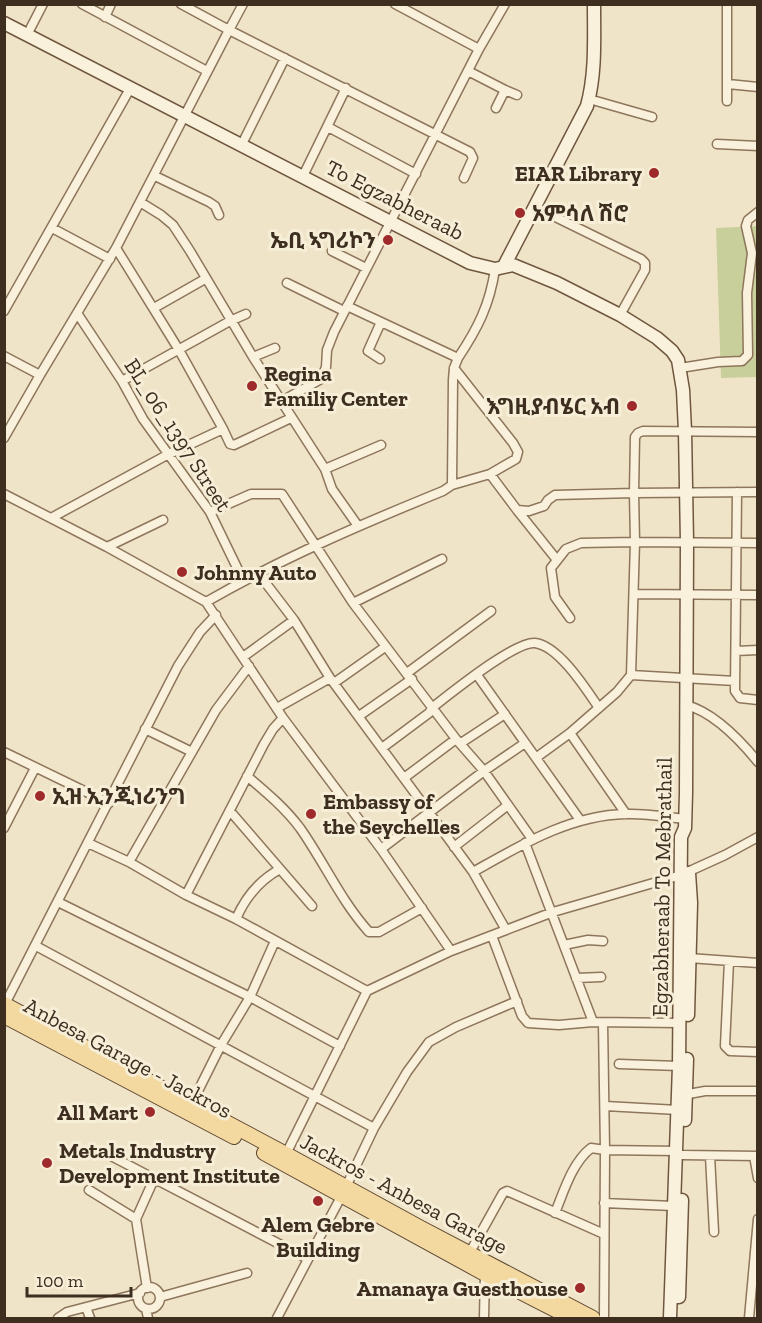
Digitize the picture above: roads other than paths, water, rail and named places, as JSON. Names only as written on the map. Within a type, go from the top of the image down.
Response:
[{"type":"main road","points":[[539,209],[587,106],[594,62],[594,4]]},
{"type":"main road","points":[[504,267],[566,166],[596,101],[600,82],[602,4]]},
{"type":"main road","name":"To Egzabheraab","points":[[4,23],[28,33],[52,48],[470,263],[504,267],[557,283],[620,315],[666,345],[678,360],[686,457]]},
{"type":"main road","name":"Egzabheraab To Mebrathail","points":[[670,1318],[673,1206],[680,1153],[678,1110],[682,1095],[679,1066],[680,1023],[685,873],[689,837],[685,823],[686,457]]},
{"type":"main road","points":[[678,1318],[680,1153],[691,903],[685,873]]},
{"type":"main road","name":"Jackros - Anbesa Garage","points":[[5,1004],[92,1057],[192,1103],[286,1154],[343,1191],[593,1318]]},
{"type":"main road","name":"Anbesa Garage - Jackros","points":[[4,1016],[92,1057],[343,1191],[485,1274],[571,1318]]},
{"type":"street","points":[[28,33],[43,4]]},
{"type":"street","points":[[82,4],[207,71]]},
{"type":"street","points":[[105,17],[111,4]]},
{"type":"street","points":[[181,4],[470,152],[473,156],[464,178]]},
{"type":"street","points":[[4,438],[110,260],[243,4]]},
{"type":"street","points":[[395,4],[410,8],[479,49]]},
{"type":"street","points":[[282,401],[321,379],[326,368],[327,350],[345,309],[479,49],[505,4]]},
{"type":"street","points":[[727,4],[727,101]]},
{"type":"street","points":[[241,146],[285,58]]},
{"type":"street","points":[[468,71],[517,95]]},
{"type":"street","points":[[728,84],[758,87]]},
{"type":"street","points":[[4,311],[131,87]]},
{"type":"street","points":[[303,176],[346,88]]},
{"type":"street","points":[[496,108],[505,90]]},
{"type":"street","points":[[596,101],[652,117]]},
{"type":"street","points":[[328,127],[416,174]]},
{"type":"street","points":[[717,144],[758,146]]},
{"type":"street","points":[[155,176],[209,202],[215,206],[219,215]]},
{"type":"street","points":[[140,202],[173,225],[230,321],[325,469],[332,489],[358,526]]},
{"type":"street","points":[[539,209],[645,263],[645,270],[620,315]]},
{"type":"street","points":[[680,368],[742,361],[748,355],[747,293],[755,249],[746,226],[748,220],[758,212]]},
{"type":"street","points":[[52,228],[110,260]]},
{"type":"street","points":[[116,248],[179,350],[230,444],[234,445],[291,418]]},
{"type":"street","points":[[332,251],[366,268]]},
{"type":"street","points":[[452,484],[454,368],[483,316],[491,292],[504,267]]},
{"type":"street","points":[[154,308],[205,279]]},
{"type":"street","points":[[287,283],[381,322],[458,358]]},
{"type":"street","name":"BL_06_1397 Street","points":[[77,313],[122,381],[143,419],[210,512],[243,580]]},
{"type":"street","points":[[122,381],[230,321],[246,315]]},
{"type":"street","points":[[380,359],[368,351],[381,322]]},
{"type":"street","points":[[253,357],[275,348]]},
{"type":"street","points":[[4,356],[40,375]]},
{"type":"street","points":[[206,602],[243,580],[358,526],[443,491],[452,484],[490,474],[516,459],[518,452],[513,443],[454,368]]},
{"type":"street","points":[[51,518],[168,455],[223,429]]},
{"type":"street","points":[[537,757],[599,708],[632,675],[635,437],[643,431],[758,432]]},
{"type":"street","points":[[325,469],[381,445]]},
{"type":"street","points":[[490,474],[557,560]]},
{"type":"street","points":[[517,510],[529,511],[544,506],[555,495],[634,492],[758,492]]},
{"type":"street","points":[[737,492],[735,691],[740,698],[758,700]]},
{"type":"street","points":[[4,494],[107,547],[206,602],[283,718],[381,849],[450,951]]},
{"type":"street","points":[[210,512],[250,494],[282,494],[353,603],[458,741],[484,771],[508,806],[528,841],[593,1022]]},
{"type":"street","points":[[107,547],[163,520]]},
{"type":"street","points":[[570,618],[555,597],[551,568],[566,549],[581,543],[758,543]]},
{"type":"street","points":[[353,603],[442,559]]},
{"type":"street","points":[[258,573],[294,620],[332,681],[473,872],[506,930]]},
{"type":"street","points":[[634,594],[758,595]]},
{"type":"street","points":[[359,716],[491,611]]},
{"type":"street","points":[[5,1004],[145,729],[190,647],[216,615]]},
{"type":"street","points":[[243,657],[294,620]]},
{"type":"street","points":[[382,748],[477,675],[523,645],[533,643],[543,645],[554,653],[573,672],[599,708]]},
{"type":"street","points":[[278,708],[332,681],[385,647]]},
{"type":"street","points":[[736,651],[758,650]]},
{"type":"street","points":[[129,862],[216,710],[249,666]]},
{"type":"street","points":[[477,675],[580,820]]},
{"type":"street","points":[[632,675],[735,681]]},
{"type":"street","points":[[686,705],[697,708],[728,731],[758,762]]},
{"type":"street","points":[[404,778],[458,741],[505,714]]},
{"type":"street","points":[[186,895],[247,776],[273,729],[283,718]]},
{"type":"street","points":[[145,729],[192,752]]},
{"type":"street","points":[[570,733],[626,814]]},
{"type":"street","points":[[381,849],[525,743]]},
{"type":"street","points":[[4,752],[109,803]]},
{"type":"street","points":[[4,828],[35,768]]},
{"type":"street","points":[[247,776],[280,804],[295,822],[360,922],[369,932],[379,933],[422,908]]},
{"type":"street","points":[[454,847],[508,806]]},
{"type":"street","points":[[230,811],[312,906]]},
{"type":"street","points":[[473,872],[528,841],[580,820],[626,814],[685,823]]},
{"type":"street","points":[[286,1154],[367,991],[450,951],[553,912],[685,873],[758,837]]},
{"type":"street","points":[[88,843],[129,862],[186,895],[367,991]]},
{"type":"street","points":[[236,920],[242,905],[265,878],[280,869]]},
{"type":"street","points":[[58,902],[250,997],[340,1046]]},
{"type":"street","points":[[492,936],[522,1016],[528,1023],[559,1025],[593,1022],[680,1023]]},
{"type":"street","points":[[564,945],[588,940],[603,941]]},
{"type":"street","points":[[192,1103],[221,1045],[250,997],[275,941]]},
{"type":"street","points":[[36,946],[374,1128]]},
{"type":"street","points":[[689,958],[758,963]]},
{"type":"street","points":[[729,961],[726,1049],[758,1052]]},
{"type":"street","points":[[576,978],[601,977]]},
{"type":"street","points":[[277,1318],[374,1128],[407,1072],[429,1042],[456,1027],[517,1002]]},
{"type":"street","points":[[603,1023],[604,1318]]},
{"type":"street","points":[[619,1064],[679,1066]]},
{"type":"street","points":[[682,1095],[705,1091],[758,1091]]},
{"type":"street","points":[[604,1106],[678,1110]]},
{"type":"street","points":[[555,1213],[577,1165],[584,1153],[591,1148],[710,1156],[756,1156],[758,1178]]},
{"type":"street","points":[[710,1156],[714,1232]]},
{"type":"street","points":[[113,1157],[308,1259]]},
{"type":"street","points":[[148,1318],[146,1309],[140,1304],[143,1290],[136,1219],[154,1179]]},
{"type":"street","points":[[89,1190],[136,1219]]},
{"type":"street","points":[[469,1254],[503,1193],[510,1192],[604,1234]]},
{"type":"street","points":[[604,1203],[673,1206]]},
{"type":"street","points":[[749,1318],[758,1219]]},
{"type":"street","points":[[159,1297],[247,1273]]},
{"type":"street","points":[[484,1318],[485,1274]]},
{"type":"street","points":[[58,1318],[67,1312],[143,1290],[155,1290],[159,1297],[157,1305],[146,1309]]},
{"type":"street","points":[[86,1307],[90,1318]]},
{"type":"place","name":"EIAR Library","points":[[654,173]]},
{"type":"place","name":"አምሳለ ሽሮ","points":[[520,213]]},
{"type":"place","name":"ኤቢ ኣግሪኮን","points":[[388,240]]},
{"type":"place","name":"Regina Familiy Center","points":[[252,386]]},
{"type":"place","name":"እግዚያብሄር አብ","points":[[632,406]]},
{"type":"place","name":"Johnny Auto","points":[[182,572]]},
{"type":"place","name":"ኢዝ ኢንጂነሪንግ","points":[[40,796]]},
{"type":"place","name":"Embassy of the Seychelles","points":[[311,814]]},
{"type":"place","name":"All Mart","points":[[150,1112]]},
{"type":"place","name":"Metals Industry Development Institute","points":[[47,1163]]},
{"type":"place","name":"Alem Gebre Building","points":[[318,1201]]},
{"type":"place","name":"Amanaya Guesthouse","points":[[580,1288]]}]
